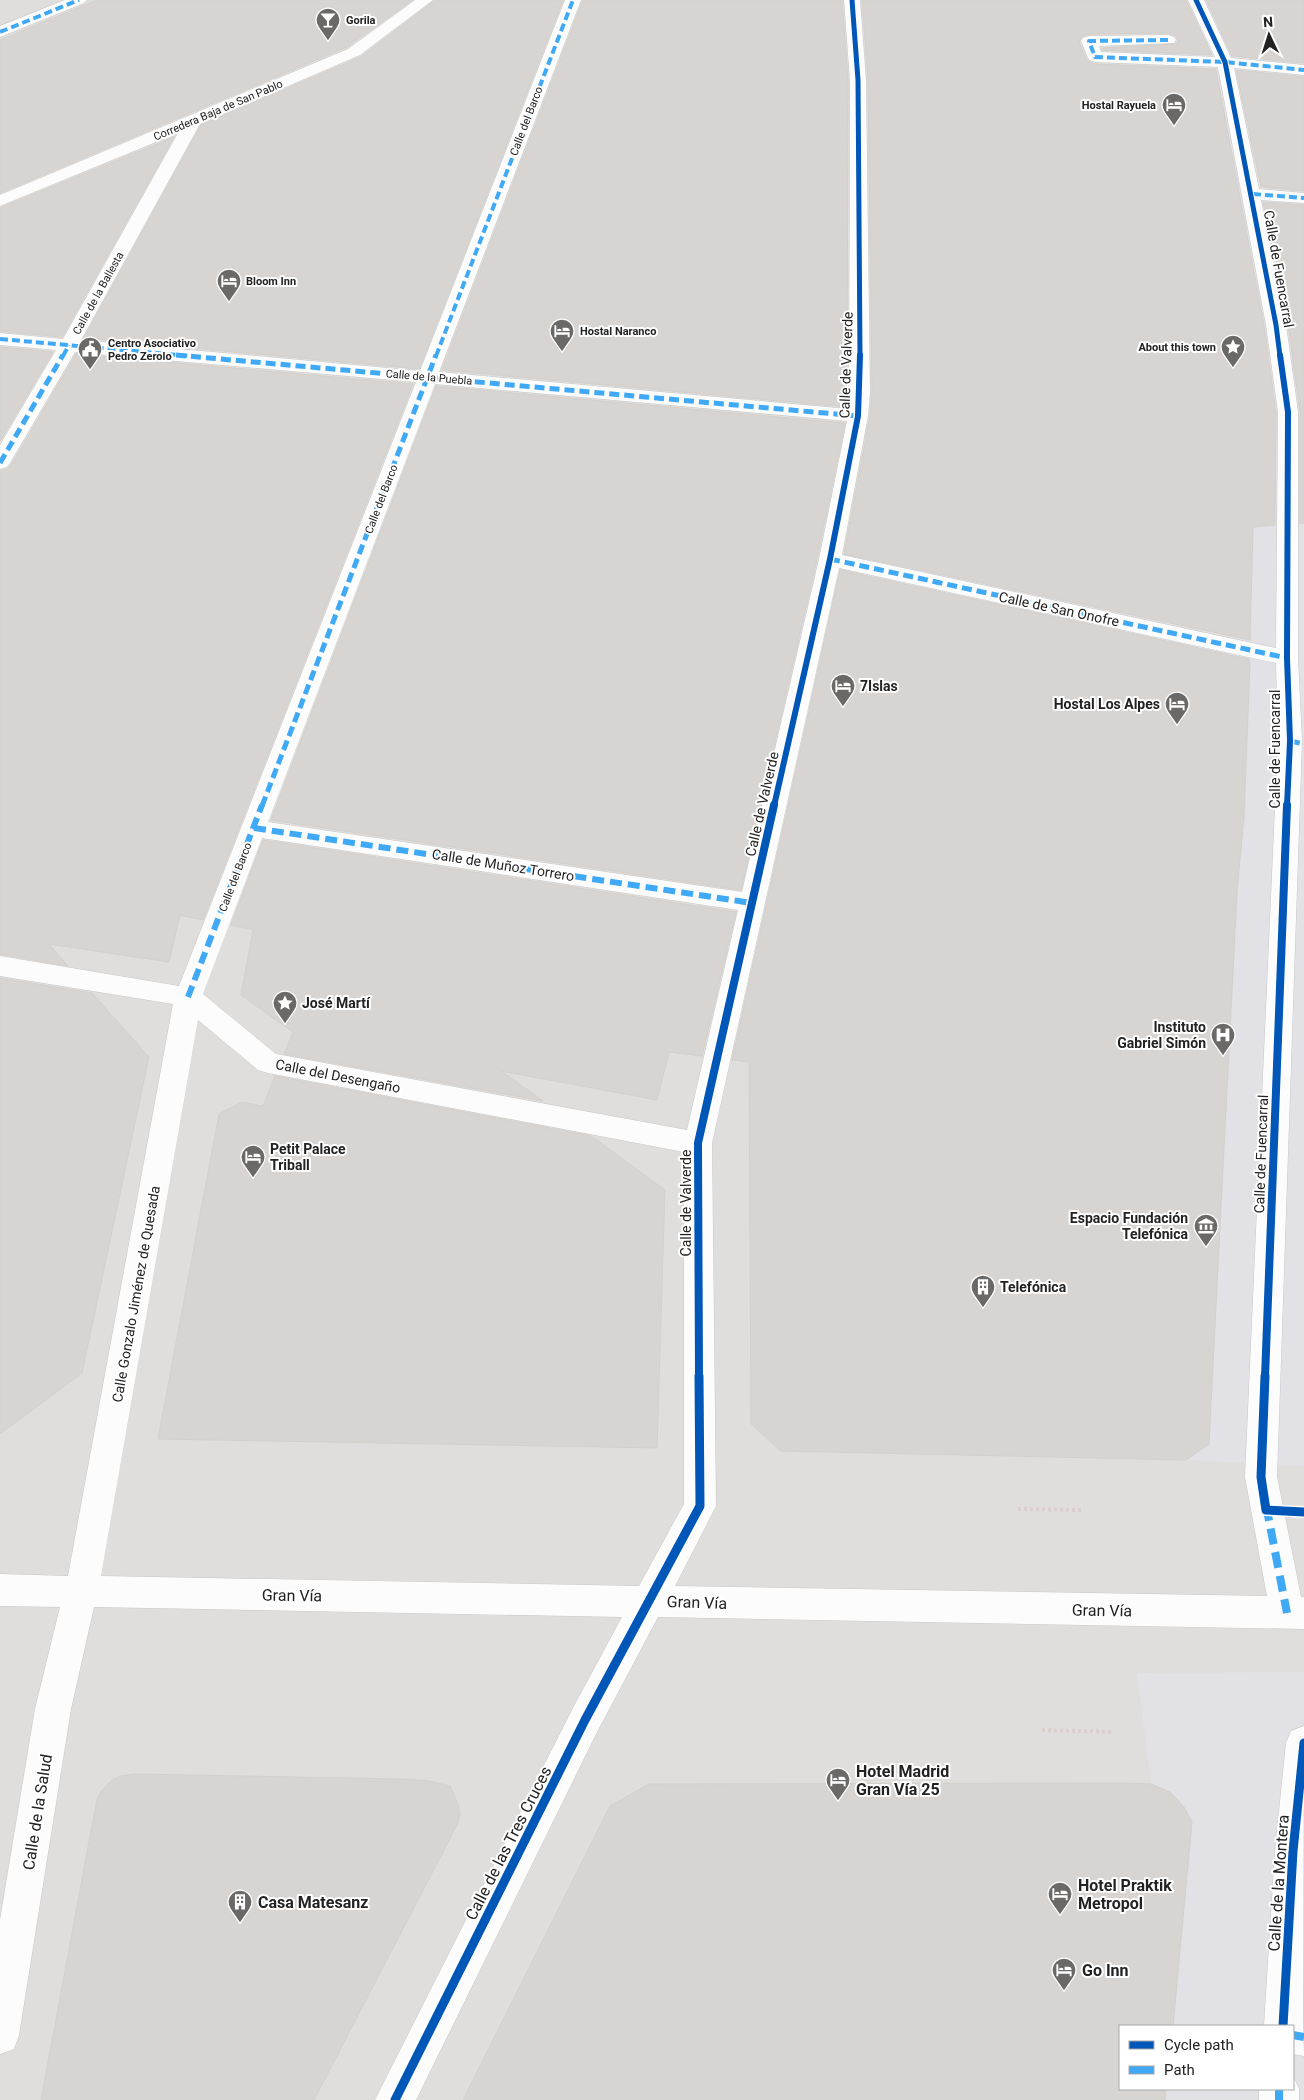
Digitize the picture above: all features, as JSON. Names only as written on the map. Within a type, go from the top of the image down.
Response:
[{"type":"street","points":[[0,32],[79,0]]},
{"type":"street","name":"Corredera Baja de San Pablo","points":[[0,201],[354,52],[425,0]]},
{"type":"street","name":"Calle del Barco","points":[[188,997],[573,0]]},
{"type":"street","name":"Calle de Valverde","points":[[649,1601],[700,1506],[698,1143],[830,559],[858,416],[860,393],[858,80],[852,0]]},
{"type":"street","name":"Calle de Fuencarral","points":[[1196,0],[1225,62],[1253,194],[1276,325],[1288,412],[1287,658],[1297,743],[1261,1477],[1296,1613]]},
{"type":"street","points":[[1168,40],[1089,40],[1095,57],[1225,62],[1304,70]]},
{"type":"street","name":"Calle de la Ballesta","points":[[0,463],[69,345],[193,121]]},
{"type":"street","points":[[1253,194],[1304,198]]},
{"type":"street","name":"Calle de la Puebla","points":[[0,338],[858,416]]},
{"type":"street","name":"Calle de San Onofre","points":[[830,559],[1287,658]]},
{"type":"street","name":"Calle de Muñoz Torrero","points":[[254,828],[752,903]]},
{"type":"street","points":[[0,966],[188,997]]},
{"type":"street","name":"Calle del Desengaño","points":[[188,997],[268,1063],[698,1143]]},
{"type":"street","name":"Calle Gonzalo Jiménez de Quesada","points":[[82,1591],[188,997]]},
{"type":"street","name":"Gran Vía","points":[[0,1590],[1296,1613]]},
{"type":"street","name":"Calle de la Salud","points":[[0,2035],[53,1710],[82,1591]]},
{"type":"street","name":"Calle de las Tres Cruces","points":[[395,2100],[585,1720],[649,1601]]},
{"type":"street","name":"Calle de la Montera","points":[[1283,2025],[1293,1851],[1304,1743]]},
{"type":"path","points":[[1018,1509],[1084,1510]]},
{"type":"path","points":[[1042,1730],[1114,1732]]},
{"type":"shaded area","points":[[0,0],[1304,0],[1304,2100],[0,2100]]},
{"type":"shaded area","points":[[1150,0],[1220,0],[1249,59],[1254,73],[1304,357],[1304,1466],[1186,1460],[1209,1444],[1250,664],[859,576],[864,553],[1250,637],[1254,514],[1192,88]]},
{"type":"shaded area","points":[[1304,1672],[1304,2100],[1165,2100],[1166,2090],[1294,2090],[1294,2025],[1173,2025],[1192,1822],[1180,1802],[1170,1792],[1151,1784],[1137,1673]]},
{"type":"building","points":[[97,0],[412,0],[347,47],[0,193],[0,40]]},
{"type":"building","points":[[435,0],[563,0],[419,369],[84,338],[201,125],[361,57]]},
{"type":"building","points":[[583,0],[842,0],[848,80],[847,407],[442,370]]},
{"type":"building","points":[[862,0],[1186,0],[1212,55],[1102,50],[1102,48],[1176,44],[1178,41],[1176,36],[1168,33],[1089,34],[1081,37],[1079,42],[1087,61],[1094,64],[1216,69],[1264,325],[1276,412],[1275,525],[1253,527],[1250,640],[844,554],[870,416],[872,393],[868,80]]},
{"type":"building","points":[[1206,0],[1304,0],[1304,63],[1232,56]]},
{"type":"building","points":[[1236,70],[1304,77],[1304,191],[1261,187]]},
{"type":"building","points":[[174,137],[62,337],[0,331],[0,208]]},
{"type":"building","points":[[1263,202],[1304,205],[1304,523],[1300,524],[1300,412],[1288,325]]},
{"type":"building","points":[[0,347],[53,352],[0,441]]},
{"type":"building","points":[[76,354],[413,384],[203,920],[180,915],[169,962],[49,944],[68,966],[0,954],[0,471],[8,469],[12,464]]},
{"type":"building","points":[[436,386],[845,423],[817,559],[741,890],[271,820]]},
{"type":"building","points":[[840,570],[1249,659],[1244,817],[1237,891],[1209,1444],[1186,1460],[781,1451],[751,1424],[749,1062],[732,1060]]},
{"type":"building","points":[[263,840],[736,912],[702,1056],[669,1052],[657,1100],[501,1071],[543,1101],[284,1054],[293,1032],[241,995],[253,930],[231,925]]},
{"type":"building","points":[[0,978],[92,993],[149,1057],[82,1373],[0,1434]]},
{"type":"building","points":[[275,1076],[591,1136],[665,1190],[657,1448],[158,1439],[219,1114],[242,1102],[263,1106]]},
{"type":"building","name":"Casa Matesanz","points":[[136,1774],[403,1779],[429,1781],[450,1786],[458,1804],[460,1814],[458,1823],[314,2100],[41,2100],[97,1799],[102,1790],[112,1780],[120,1776]]},
{"type":"building","points":[[1123,1783],[1151,1784],[1170,1792],[1184,1807],[1192,1822],[1173,2025],[1119,2025],[1119,2090],[1166,2090],[1165,2100],[463,2100],[610,1806],[649,1784]]},
{"type":"marked path","points":[[0,32],[79,0]]},
{"type":"marked path","points":[[188,997],[573,0]]},
{"type":"marked path","points":[[1168,40],[1089,41],[1095,57],[1225,62],[1304,70]]},
{"type":"marked path","points":[[1253,194],[1304,198]]},
{"type":"marked path","points":[[0,339],[858,416]]},
{"type":"marked path","points":[[0,463],[69,345]]},
{"type":"marked path","points":[[830,559],[1287,658]]},
{"type":"marked path","points":[[1290,741],[1304,744]]},
{"type":"marked path","points":[[254,828],[752,903]]},
{"type":"marked path","points":[[1266,1505],[1287,1613]]},
{"type":"marked path","points":[[1294,2035],[1304,2037]]},
{"type":"marked path","points":[[1279,2090],[1279,2100]]},
{"type":"cycle path","points":[[395,2100],[585,1720],[700,1506],[698,1143],[830,559],[858,416],[860,393],[858,80],[852,0]]},
{"type":"cycle path","points":[[1196,0],[1225,62],[1232,92],[1276,325],[1288,412],[1287,658],[1290,741],[1261,1477],[1266,1510],[1304,1512]]},
{"type":"cycle path","points":[[1283,2025],[1293,1851],[1304,1743]]},
{"type":"place","name":"Gorila","points":[[328,41]]},
{"type":"place","name":"Hostal Rayuela","points":[[1174,126]]},
{"type":"place","name":"Bloom Inn","points":[[229,302]]},
{"type":"place","name":"Hostal Naranco","points":[[562,352]]},
{"type":"place","name":"About this town","points":[[1233,368]]},
{"type":"place","name":"Centro Asociativo Pedro Zerolo","points":[[90,370]]},
{"type":"place","name":"7Islas","points":[[843,707]]},
{"type":"place","name":"Hostal Los Alpes","points":[[1177,725]]},
{"type":"place","name":"José Martí","points":[[285,1024]]},
{"type":"place","name":"Instituto Gabriel Simón","points":[[1223,1056]]},
{"type":"place","name":"Petit Palace Triball","points":[[253,1178]]},
{"type":"place","name":"Espacio Fundación Telefónica","points":[[1206,1247]]},
{"type":"place","name":"Telefónica","points":[[983,1308]]},
{"type":"place","name":"Hotel Madrid Gran Vía 25","points":[[838,1801]]},
{"type":"place","name":"Hotel Praktik Metropol","points":[[1060,1915]]},
{"type":"place","name":"Casa Matesanz","points":[[240,1923]]},
{"type":"place","name":"Go Inn","points":[[1064,1991]]}]
